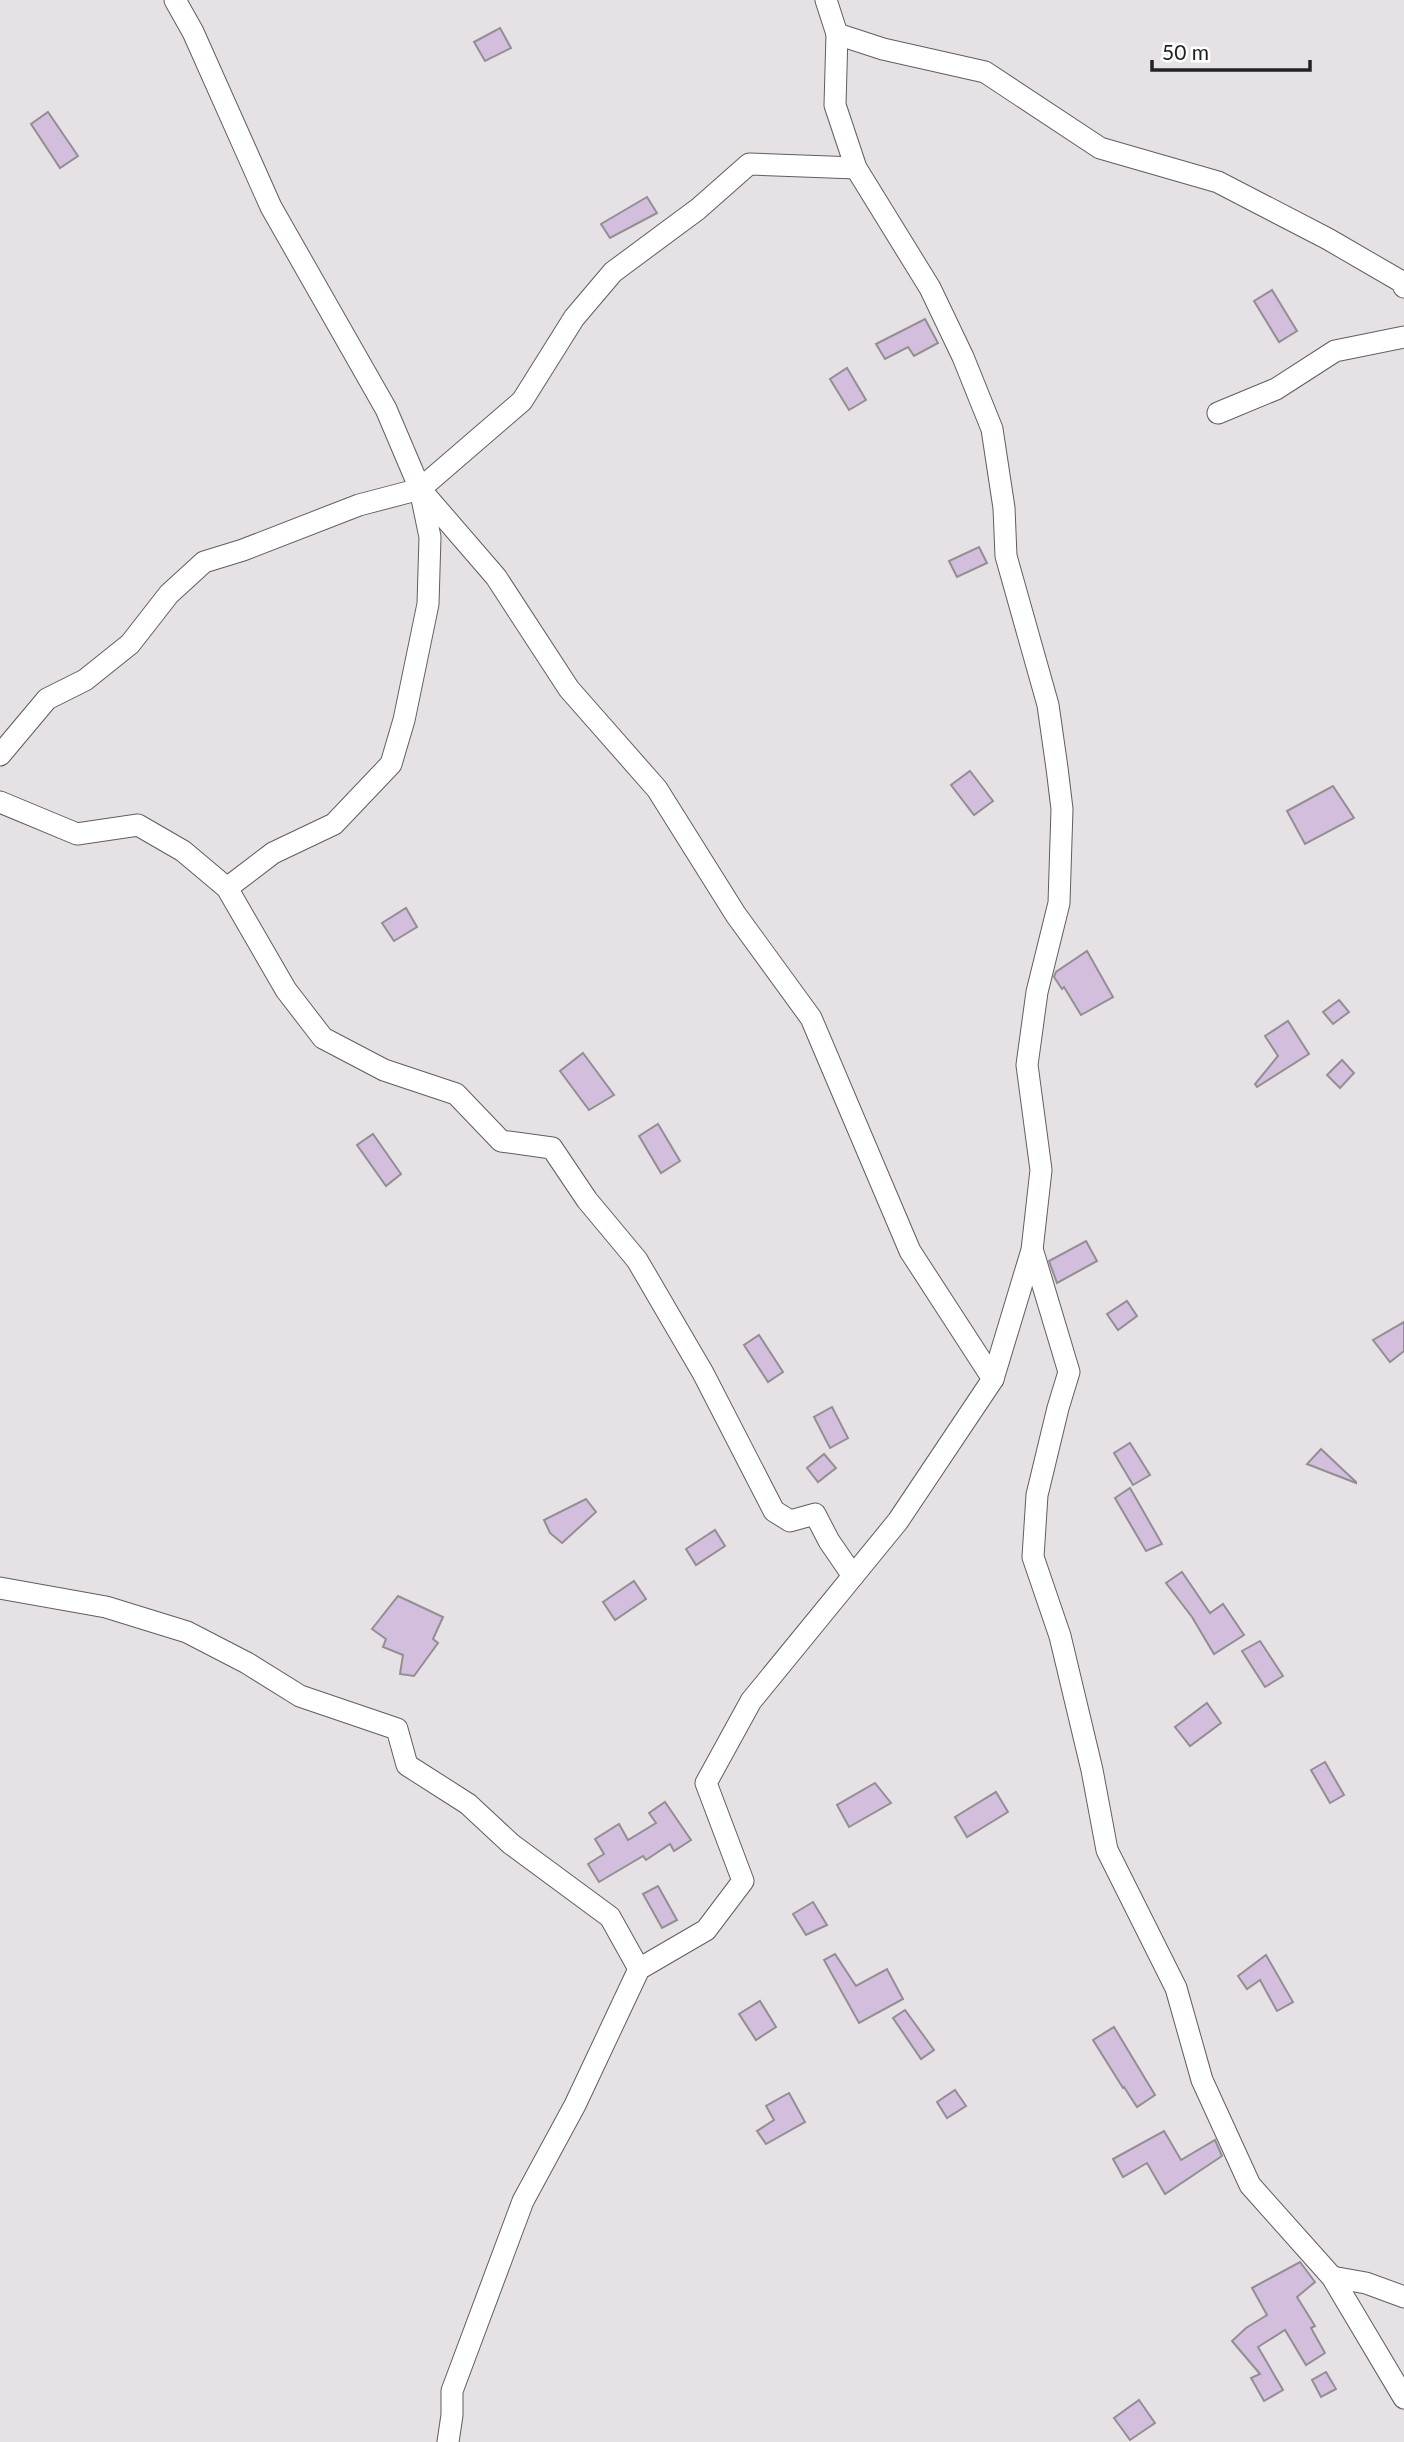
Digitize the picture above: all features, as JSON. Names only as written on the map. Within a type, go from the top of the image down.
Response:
[{"type":"street","points":[[175,0],[193,32],[271,207],[386,409],[420,489],[430,537],[428,604],[404,720],[391,764],[334,824],[273,853],[227,888]]},
{"type":"street","points":[[448,2442],[452,2391],[523,2201],[575,2105],[639,1969],[706,1930],[743,1881],[706,1783],[751,1700],[898,1521],[993,1379],[1032,1250],[1041,1170],[1027,1065],[1038,992],[1059,903],[1062,808],[1048,705],[1006,556],[1004,508],[992,429],[963,357],[930,288],[856,168],[835,105],[837,34],[826,0]]},
{"type":"street","points":[[837,34],[883,49],[985,72],[1100,148],[1218,182],[1328,239],[1402,282],[1404,286]]},
{"type":"street","points":[[0,755],[47,699],[85,680],[130,644],[169,594],[204,562],[243,550],[359,505],[420,489],[522,401],[574,318],[613,272],[698,209],[749,164],[856,168]]},
{"type":"street","points":[[1218,413],[1276,389],[1335,351],[1404,337]]},
{"type":"street","points":[[420,489],[496,577],[569,690],[657,789],[736,915],[811,1018],[910,1251],[993,1379]]},
{"type":"street","points":[[0,803],[77,834],[138,825],[183,851],[227,888],[286,990],[323,1038],[384,1070],[456,1094],[501,1141],[552,1148],[587,1200],[637,1260],[703,1373],[774,1511],[790,1521],[815,1514],[829,1541],[853,1576]]},
{"type":"street","points":[[1032,1250],[1069,1372],[1037,1495],[1033,1557],[1060,1636],[1092,1770],[1107,1850],[1177,1989],[1202,2081],[1250,2185],[1332,2277],[1404,2398]]},
{"type":"street","points":[[0,1588],[106,1607],[187,1632],[247,1663],[300,1696],[397,1729],[407,1765],[468,1804],[511,1844],[610,1917],[639,1969]]},
{"type":"street","points":[[1332,2277],[1366,2283],[1404,2297]]},
{"type":"building","points":[[500,28],[511,48],[485,61],[474,42]]},
{"type":"building","points":[[48,112],[78,156],[60,168],[31,124]]},
{"type":"building","points":[[647,197],[657,213],[610,238],[601,224]]},
{"type":"building","points":[[1272,290],[1297,331],[1279,342],[1254,301]]},
{"type":"building","points":[[925,319],[938,343],[914,356],[908,347],[885,359],[876,344]]},
{"type":"building","points":[[847,368],[866,400],[849,410],[830,379]]},
{"type":"building","points":[[979,547],[987,563],[957,577],[949,561]]},
{"type":"building","points":[[970,771],[993,801],[974,815],[951,785]]},
{"type":"building","points":[[1333,786],[1354,818],[1305,844],[1287,811]]},
{"type":"building","points":[[406,908],[417,927],[394,941],[382,923]]},
{"type":"building","points":[[1087,951],[1113,997],[1081,1015],[1064,987],[1062,989],[1054,977],[1056,972]]},
{"type":"building","points":[[1339,1000],[1349,1012],[1333,1024],[1323,1012]]},
{"type":"building","points":[[1288,1021],[1309,1054],[1257,1087],[1255,1084],[1278,1056],[1265,1036]]},
{"type":"building","points":[[583,1053],[614,1095],[589,1110],[560,1071]]},
{"type":"building","points":[[1342,1060],[1354,1073],[1340,1088],[1327,1075]]},
{"type":"building","points":[[658,1124],[680,1161],[661,1173],[639,1136]]},
{"type":"building","points":[[373,1134],[401,1174],[386,1186],[357,1145]]},
{"type":"building","points":[[1086,1241],[1097,1261],[1057,1283],[1049,1261]]},
{"type":"building","points":[[1127,1301],[1137,1316],[1118,1330],[1107,1314]]},
{"type":"building","points":[[1404,1322],[1404,1351],[1390,1362],[1373,1340]]},
{"type":"building","points":[[759,1335],[783,1372],[768,1382],[744,1345]]},
{"type":"building","points":[[832,1407],[848,1438],[830,1448],[814,1417]]},
{"type":"building","points":[[1130,1443],[1150,1475],[1133,1485],[1114,1453]]},
{"type":"building","points":[[1321,1449],[1356,1482],[1356,1483],[1307,1464]]},
{"type":"building","points":[[824,1454],[836,1468],[818,1482],[807,1468]]},
{"type":"building","points":[[1130,1488],[1162,1544],[1146,1551],[1115,1498]]},
{"type":"building","points":[[586,1499],[596,1512],[562,1543],[550,1533],[544,1520]]},
{"type":"building","points":[[715,1530],[725,1546],[696,1565],[686,1549]]},
{"type":"building","points":[[1182,1572],[1210,1613],[1223,1604],[1244,1635],[1214,1654],[1192,1617],[1166,1583]]},
{"type":"building","points":[[634,1581],[646,1599],[615,1620],[603,1602]]},
{"type":"building","points":[[398,1596],[443,1617],[433,1639],[438,1643],[414,1676],[400,1674],[403,1655],[383,1647],[386,1639],[372,1629]]},
{"type":"building","points":[[1260,1641],[1283,1676],[1265,1687],[1242,1651]]},
{"type":"building","points":[[1207,1703],[1221,1723],[1190,1746],[1175,1727]]},
{"type":"building","points":[[1325,1762],[1344,1795],[1330,1803],[1311,1770]]},
{"type":"building","points":[[875,1783],[891,1803],[849,1827],[837,1805]]},
{"type":"building","points":[[996,1792],[1008,1812],[967,1837],[955,1817]]},
{"type":"building","points":[[665,1802],[691,1840],[674,1851],[670,1844],[646,1860],[643,1856],[599,1882],[588,1864],[604,1854],[595,1839],[619,1824],[628,1840],[656,1823],[649,1813]]},
{"type":"building","points":[[658,1886],[677,1920],[662,1928],[643,1894]]},
{"type":"building","points":[[813,1902],[827,1925],[806,1935],[793,1914]]},
{"type":"building","points":[[835,1954],[856,1986],[887,1969],[903,1999],[859,2023],[824,1960]]},
{"type":"building","points":[[1266,1955],[1293,2002],[1277,2011],[1260,1980],[1247,1989],[1238,1976]]},
{"type":"building","points":[[760,2001],[776,2027],[756,2040],[739,2014]]},
{"type":"building","points":[[905,2010],[934,2050],[921,2059],[893,2018]]},
{"type":"building","points":[[1114,2027],[1155,2095],[1137,2107],[1093,2040]]},
{"type":"building","points":[[955,2090],[966,2106],[947,2118],[937,2102]]},
{"type":"building","points":[[789,2093],[805,2122],[766,2144],[757,2131],[774,2120],[766,2106]]},
{"type":"building","points":[[1164,2131],[1181,2160],[1215,2140],[1222,2156],[1165,2194],[1147,2163],[1123,2177],[1113,2159]]},
{"type":"building","points":[[1300,2262],[1315,2282],[1297,2297],[1315,2326],[1311,2328],[1325,2353],[1306,2365],[1285,2330],[1258,2347],[1283,2390],[1264,2401],[1251,2378],[1260,2374],[1232,2341],[1267,2315],[1252,2288]]},
{"type":"building","points":[[1326,2372],[1336,2389],[1321,2397],[1312,2380]]},
{"type":"building","points":[[1139,2400],[1155,2423],[1130,2440],[1114,2418]]}]
